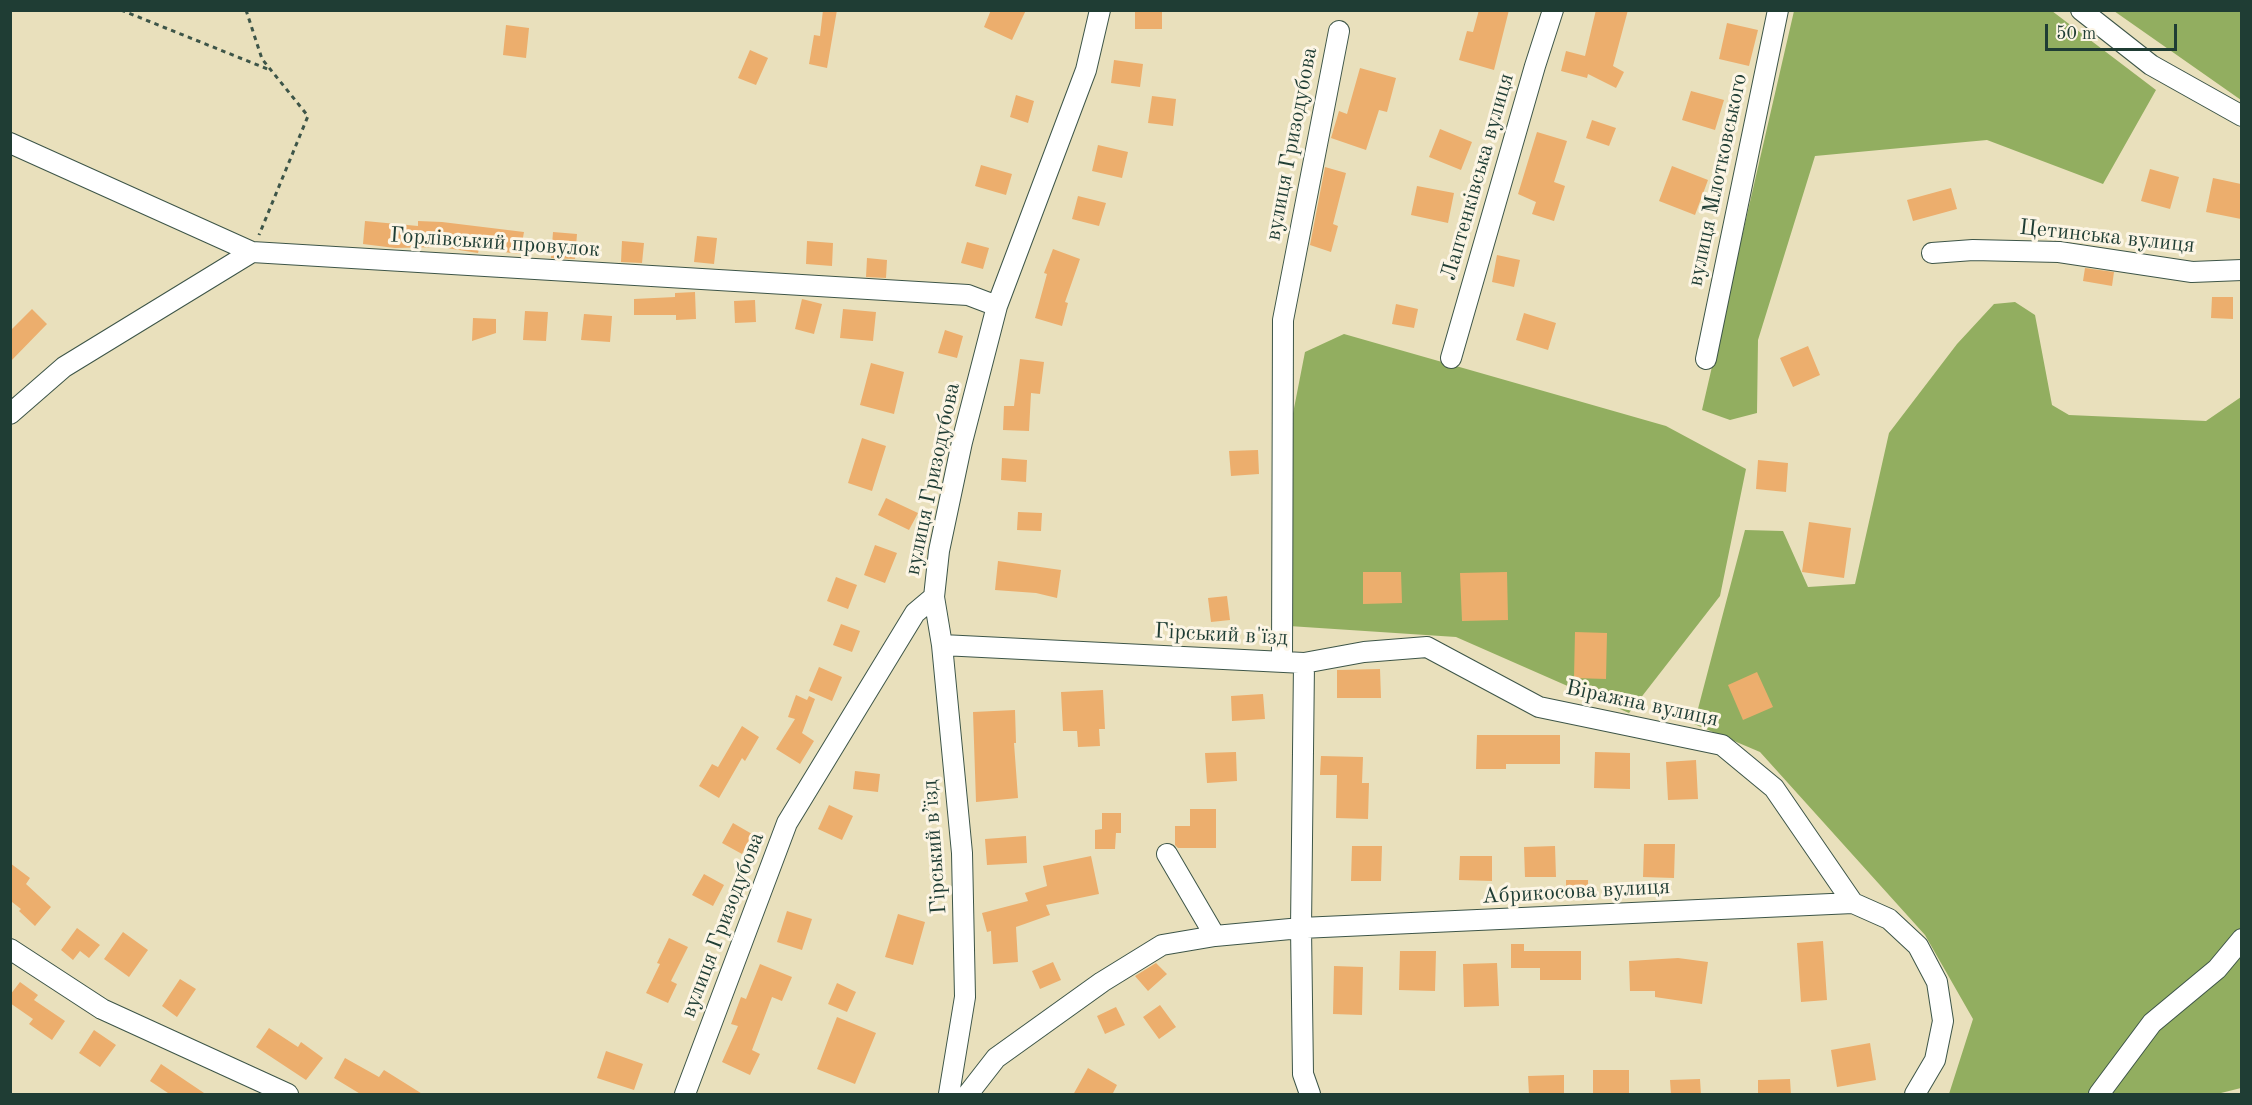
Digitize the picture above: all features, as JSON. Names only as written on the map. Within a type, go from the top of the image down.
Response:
[{"type":"street","name":"вулиця Гризодубова","points":[[685,1095],[787,823],[915,613],[934,597],[939,550],[962,442],[997,306],[1086,70],[1100,10]]},
{"type":"street","name":"Лаптенківська вулиця","points":[[1451,358],[1553,10]]},
{"type":"street","name":"вулиця Млотковського","points":[[1706,359],[1778,10]]},
{"type":"street","points":[[2081,10],[2151,65],[2241,116]]},
{"type":"street","name":"вулиця Гризодубова","points":[[1282,662],[1283,320],[1339,31]]},
{"type":"street","name":"Горлівський провулок","points":[[10,143],[252,252],[968,296],[997,306]]},
{"type":"street","name":"Цетинська вулиця","points":[[1932,253],[1973,250],[2058,252],[2192,272],[2241,270]]},
{"type":"street","points":[[10,414],[64,367],[252,252]]},
{"type":"street","name":"Гірський в’їзд","points":[[934,597],[942,645],[962,853],[965,997],[949,1095]]},
{"type":"street","name":"Гірський в'їзд","points":[[942,645],[1304,663],[1301,928],[1303,1074],[1310,1095]]},
{"type":"street","name":"Віражна вулиця","points":[[1304,663],[1364,652],[1427,648],[1539,707],[1722,745],[1774,788],[1853,903]]},
{"type":"street","points":[[1167,854],[1215,936]]},
{"type":"street","points":[[1853,903],[1889,920],[1918,946],[1937,982],[1943,1021],[1935,1060],[1915,1095]]},
{"type":"street","name":"Абрикосова вулиця","points":[[1301,928],[1853,903]]},
{"type":"street","points":[[968,1095],[996,1058],[1102,982],[1162,945],[1215,936],[1301,928]]},
{"type":"street","points":[[2100,1093],[2152,1023],[2217,969],[2241,939]]},
{"type":"street","points":[[10,949],[102,1009],[288,1095]]},
{"type":"path","points":[[121,10],[271,70]]},
{"type":"path","points":[[246,10],[262,58],[308,116],[252,252]]},
{"type":"green space","points":[[1794,11],[2052,11],[2156,90],[2103,184],[1987,140],[1815,156],[1758,340],[1757,413],[1730,420],[1702,410]]},
{"type":"green space","points":[[2114,11],[2241,11],[2241,100]]},
{"type":"green space","points":[[2015,302],[2035,315],[2052,405],[2069,415],[2206,421],[2241,397],[2241,1088],[2217,1094],[1949,1094],[1973,1019],[1925,935],[1760,752],[1694,724],[1745,530],[1783,531],[1808,587],[1855,584],[1889,433],[1957,344],[1994,304]]},
{"type":"green space","points":[[1344,334],[1666,426],[1746,469],[1720,596],[1629,713],[1456,637],[1289,626],[1280,480],[1305,352]]},
{"type":"building","points":[[823,10],[837,10],[827,68],[809,64],[814,35],[820,36]]},
{"type":"building","points":[[991,10],[1026,10],[1012,40],[984,27]]},
{"type":"building","points":[[1135,10],[1162,10],[1162,29],[1135,29]]},
{"type":"building","points":[[1479,10],[1509,10],[1494,70],[1459,60],[1467,31],[1473,32]]},
{"type":"building","points":[[1596,10],[1628,10],[1613,66],[1624,72],[1616,88],[1588,74],[1587,78],[1561,71],[1566,51],[1585,56]]},
{"type":"building","points":[[1727,23],[1758,30],[1749,66],[1719,59]]},
{"type":"building","points":[[506,25],[529,28],[526,58],[503,55]]},
{"type":"building","points":[[750,50],[768,58],[756,85],[738,78]]},
{"type":"building","points":[[1114,60],[1143,64],[1140,87],[1111,83]]},
{"type":"building","points":[[1360,68],[1396,78],[1387,112],[1379,110],[1366,150],[1331,138],[1339,111],[1347,114]]},
{"type":"building","points":[[1691,91],[1724,100],[1715,130],[1682,120]]},
{"type":"building","points":[[1016,95],[1034,101],[1028,123],[1010,117]]},
{"type":"building","points":[[1152,96],[1176,99],[1173,126],[1148,123]]},
{"type":"building","points":[[1592,120],[1616,128],[1609,146],[1586,138]]},
{"type":"building","points":[[1440,129],[1472,142],[1461,170],[1429,157]]},
{"type":"building","points":[[1537,132],[1567,141],[1554,182],[1565,186],[1554,221],[1532,214],[1536,202],[1518,194]]},
{"type":"building","points":[[1098,145],[1128,152],[1122,178],[1092,171]]},
{"type":"building","points":[[981,165],[1012,174],[1006,195],[975,186]]},
{"type":"building","points":[[1672,166],[1708,180],[1695,215],[1659,201]]},
{"type":"building","points":[[1325,167],[1346,173],[1333,224],[1338,226],[1331,252],[1310,245]]},
{"type":"building","points":[[2150,169],[2179,177],[2170,209],[2141,201]]},
{"type":"building","points":[[2213,178],[2241,184],[2241,219],[2206,212]]},
{"type":"building","points":[[1417,186],[1454,193],[1448,223],[1411,215]]},
{"type":"building","points":[[1951,188],[1957,209],[1913,221],[1907,200]]},
{"type":"building","points":[[1078,196],[1106,203],[1099,226],[1072,219]]},
{"type":"building","points":[[365,221],[418,226],[418,221],[442,222],[524,232],[520,254],[479,249],[478,253],[440,247],[395,248],[363,244]]},
{"type":"building","points":[[553,232],[577,234],[575,259],[551,258]]},
{"type":"building","points":[[697,236],[717,238],[714,264],[694,262]]},
{"type":"building","points":[[622,241],[644,243],[642,263],[621,262]]},
{"type":"building","points":[[807,241],[833,243],[832,266],[806,264]]},
{"type":"building","points":[[967,242],[989,248],[983,269],[961,263]]},
{"type":"building","points":[[1053,249],[1080,259],[1065,302],[1068,303],[1062,326],[1035,318],[1047,274],[1044,273]]},
{"type":"building","points":[[1497,255],[1520,260],[1514,287],[1492,282]]},
{"type":"building","points":[[867,258],[887,260],[886,278],[866,277]]},
{"type":"building","points":[[2085,268],[2114,272],[2112,286],[2083,281]]},
{"type":"building","points":[[695,292],[696,319],[676,320],[676,315],[634,315],[634,299],[675,297],[675,293]]},
{"type":"building","points":[[2212,297],[2233,297],[2233,319],[2211,318]]},
{"type":"building","points":[[802,299],[822,304],[814,334],[795,329]]},
{"type":"building","points":[[755,300],[756,322],[735,323],[734,301]]},
{"type":"building","points":[[1396,304],[1418,309],[1414,328],[1392,324]]},
{"type":"building","points":[[32,309],[47,324],[10,362],[10,331]]},
{"type":"building","points":[[843,309],[876,312],[873,341],[840,338]]},
{"type":"building","points":[[525,311],[548,312],[546,341],[523,340]]},
{"type":"building","points":[[1524,313],[1556,323],[1548,350],[1516,340]]},
{"type":"building","points":[[584,314],[612,316],[610,342],[581,340]]},
{"type":"building","points":[[473,318],[496,319],[496,333],[472,341]]},
{"type":"building","points":[[945,330],[963,336],[957,358],[938,353]]},
{"type":"building","points":[[1808,346],[1820,375],[1793,387],[1780,358]]},
{"type":"building","points":[[1020,359],[1044,362],[1040,394],[1031,393],[1029,431],[1003,430],[1004,406],[1014,406]]},
{"type":"building","points":[[871,363],[904,372],[894,414],[860,405]]},
{"type":"building","points":[[862,438],[886,446],[872,491],[848,483]]},
{"type":"building","points":[[1258,450],[1259,474],[1231,476],[1229,451]]},
{"type":"building","points":[[1002,458],[1027,460],[1026,482],[1001,480]]},
{"type":"building","points":[[1758,460],[1788,463],[1786,492],[1756,489]]},
{"type":"building","points":[[886,498],[918,513],[909,530],[878,515]]},
{"type":"building","points":[[1018,512],[1042,513],[1041,531],[1017,530]]},
{"type":"building","points":[[1809,522],[1851,528],[1844,578],[1802,572]]},
{"type":"building","points":[[875,545],[897,553],[885,583],[864,575]]},
{"type":"building","points":[[998,561],[1061,570],[1057,598],[1036,593],[995,590]]},
{"type":"building","points":[[1363,572],[1401,572],[1402,603],[1363,604]]},
{"type":"building","points":[[1507,572],[1508,620],[1462,621],[1460,573]]},
{"type":"building","points":[[836,577],[857,585],[848,609],[827,601]]},
{"type":"building","points":[[1227,596],[1230,620],[1211,622],[1208,598]]},
{"type":"building","points":[[841,624],[860,631],[852,652],[833,645]]},
{"type":"building","points":[[1575,632],[1607,633],[1606,679],[1574,678]]},
{"type":"building","points":[[819,667],[842,677],[832,701],[809,691]]},
{"type":"building","points":[[1380,669],[1381,698],[1337,698],[1337,670]]},
{"type":"building","points":[[1757,672],[1773,707],[1743,720],[1728,685]]},
{"type":"building","points":[[1103,690],[1105,729],[1099,729],[1100,746],[1078,747],[1077,731],[1063,731],[1061,692]]},
{"type":"building","points":[[1263,694],[1265,719],[1232,721],[1231,696]]},
{"type":"building","points":[[796,695],[807,700],[809,696],[815,699],[802,733],[814,741],[800,764],[776,749],[795,719],[788,717]]},
{"type":"building","points":[[1015,710],[1016,743],[1014,743],[1018,798],[976,802],[973,712]]},
{"type":"building","points":[[742,726],[759,737],[745,761],[742,758],[719,798],[699,786],[712,764],[718,767]]},
{"type":"building","points":[[1477,735],[1560,735],[1560,764],[1506,764],[1506,769],[1476,769]]},
{"type":"building","points":[[1236,752],[1237,781],[1207,783],[1205,753]]},
{"type":"building","points":[[1595,752],[1630,753],[1630,789],[1594,788]]},
{"type":"building","points":[[1321,756],[1363,757],[1362,783],[1369,783],[1368,819],[1336,818],[1337,775],[1320,775]]},
{"type":"building","points":[[1696,760],[1698,799],[1668,800],[1666,762]]},
{"type":"building","points":[[855,771],[880,774],[878,792],[853,789]]},
{"type":"building","points":[[829,805],[853,816],[842,840],[818,829]]},
{"type":"building","points":[[1190,809],[1216,809],[1216,848],[1178,848],[1175,845],[1175,826],[1190,826]]},
{"type":"building","points":[[1102,813],[1121,813],[1121,833],[1116,833],[1115,849],[1095,849],[1095,830],[1102,829]]},
{"type":"building","points":[[733,823],[752,834],[742,854],[722,843]]},
{"type":"building","points":[[1026,836],[1027,863],[987,865],[985,839]]},
{"type":"building","points":[[1644,844],[1675,844],[1674,878],[1643,877]]},
{"type":"building","points":[[1352,846],[1382,846],[1381,881],[1351,881]]},
{"type":"building","points":[[1555,846],[1556,877],[1525,877],[1524,847]]},
{"type":"building","points":[[1091,856],[1099,894],[1046,905],[1050,915],[1016,927],[1018,962],[993,964],[991,931],[987,932],[982,913],[1028,901],[1025,893],[1047,886],[1043,866]]},
{"type":"building","points":[[1460,856],[1492,856],[1492,881],[1459,880]]},
{"type":"building","points":[[10,863],[30,878],[26,884],[51,907],[35,926],[19,911],[21,909],[12,902],[10,904]]},
{"type":"building","points":[[704,874],[724,885],[713,906],[692,895]]},
{"type":"building","points":[[1566,880],[1588,880],[1588,897],[1566,897]]},
{"type":"building","points":[[787,911],[812,919],[802,950],[777,942]]},
{"type":"building","points":[[898,914],[925,922],[913,965],[885,957]]},
{"type":"building","points":[[77,928],[100,945],[89,958],[80,951],[73,960],[61,950]]},
{"type":"building","points":[[123,932],[148,950],[129,977],[104,959]]},
{"type":"building","points":[[669,938],[688,947],[671,981],[677,984],[668,1003],[646,993]]},
{"type":"building","points":[[1823,941],[1827,1000],[1801,1002],[1797,943]]},
{"type":"building","points":[[1511,944],[1524,944],[1524,951],[1581,951],[1581,980],[1540,980],[1540,968],[1511,968]]},
{"type":"building","points":[[1400,951],[1436,951],[1435,991],[1399,990]]},
{"type":"building","points":[[1678,958],[1708,962],[1702,1004],[1655,997],[1655,991],[1630,991],[1629,961]]},
{"type":"building","points":[[1053,962],[1061,980],[1040,989],[1032,971]]},
{"type":"building","points":[[1156,963],[1167,974],[1148,991],[1135,976]]},
{"type":"building","points":[[1497,963],[1499,1006],[1464,1007],[1463,964]]},
{"type":"building","points":[[760,964],[792,977],[782,1001],[772,997],[752,1050],[760,1054],[750,1075],[722,1062],[738,1026],[731,1024],[741,997],[746,999]]},
{"type":"building","points":[[1334,966],[1363,967],[1362,1015],[1333,1014]]},
{"type":"building","points":[[180,979],[196,989],[177,1017],[162,1006]]},
{"type":"building","points":[[20,982],[38,995],[34,1000],[65,1021],[52,1040],[29,1024],[33,1019],[10,1003],[10,995]]},
{"type":"building","points":[[837,983],[856,992],[847,1012],[828,1004]]},
{"type":"building","points":[[1160,1005],[1176,1027],[1159,1039],[1143,1017]]},
{"type":"building","points":[[1116,1007],[1125,1025],[1105,1034],[1097,1016]]},
{"type":"building","points":[[837,1017],[876,1033],[855,1084],[817,1069]]},
{"type":"building","points":[[269,1028],[298,1047],[301,1042],[323,1058],[306,1080],[256,1047]]},
{"type":"building","points":[[94,1030],[116,1045],[100,1067],[79,1053]]},
{"type":"building","points":[[1870,1043],[1876,1080],[1837,1087],[1831,1050]]},
{"type":"building","points":[[606,1051],[643,1064],[634,1090],[597,1078]]},
{"type":"building","points":[[345,1058],[379,1077],[384,1070],[424,1095],[362,1095],[334,1078]]},
{"type":"building","points":[[161,1064],[207,1095],[171,1095],[150,1081]]},
{"type":"building","points":[[1088,1068],[1117,1085],[1112,1095],[1073,1095]]},
{"type":"building","points":[[1593,1070],[1629,1070],[1629,1095],[1593,1095]]},
{"type":"building","points":[[1564,1075],[1564,1095],[1529,1095],[1528,1076]]},
{"type":"building","points":[[1700,1079],[1701,1095],[1671,1095],[1670,1080]]},
{"type":"building","points":[[1790,1079],[1791,1095],[1758,1095],[1758,1080]]}]
